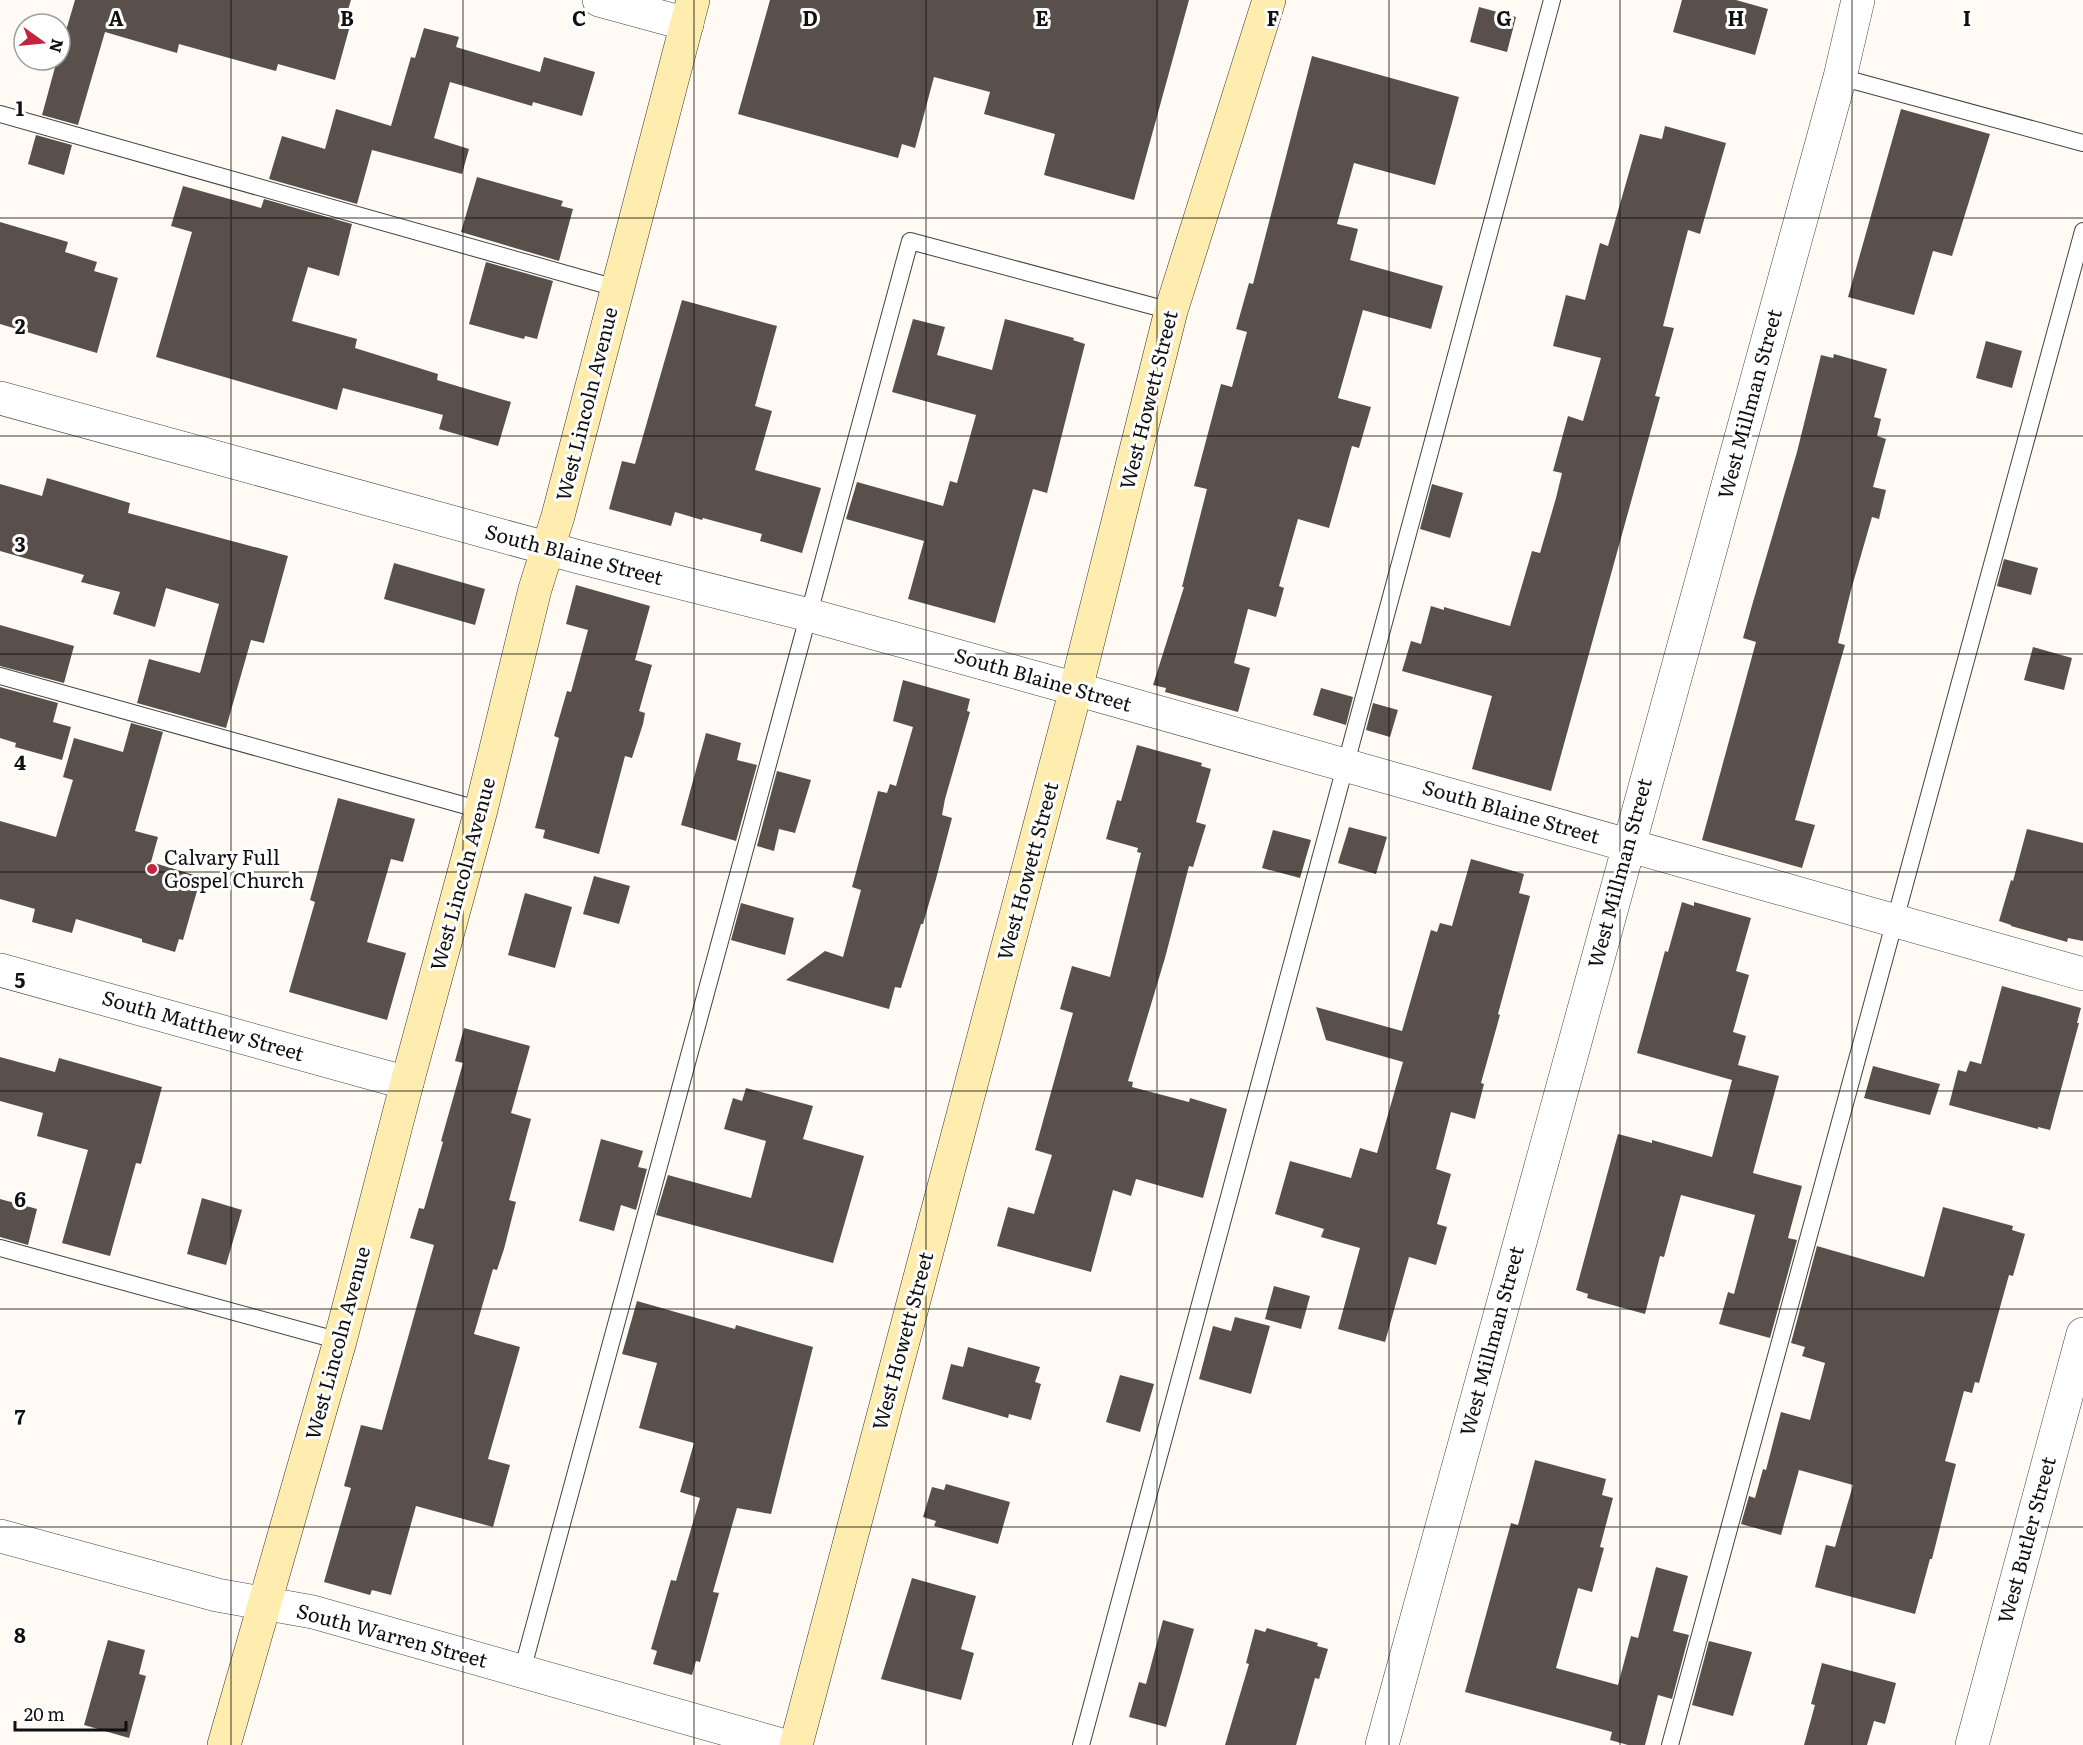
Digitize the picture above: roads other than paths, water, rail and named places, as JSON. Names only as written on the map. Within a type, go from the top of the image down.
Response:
[{"type":"main road","name":"West Howett Street","points":[[796,1745],[1076,689],[1171,311],[1269,0]]},
{"type":"main road","name":"West Lincoln Avenue","points":[[224,1745],[340,1341],[406,1083],[481,810],[535,589],[558,516],[690,12]]},
{"type":"street","points":[[599,0],[690,12]]},
{"type":"street","name":"West Millman Street","points":[[1382,1745],[1840,77],[1858,0]]},
{"type":"street","name":"South Blaine Street","points":[[0,398],[548,548],[809,615],[2083,974]]},
{"type":"street","name":"South Matthew Street","points":[[0,970],[406,1083]]},
{"type":"street","name":"West Butler Street","points":[[1972,1745],[2083,1335]]},
{"type":"street","name":"South Warren Street","points":[[0,1536],[217,1595],[313,1612],[782,1745]]},
{"type":"lane","points":[[1081,1745],[1552,0]]},
{"type":"lane","points":[[1840,77],[2083,142]]},
{"type":"lane","points":[[0,114],[616,288]]},
{"type":"lane","points":[[1670,1745],[2083,231]]},
{"type":"lane","points":[[522,1671],[910,241],[1171,311]]},
{"type":"lane","points":[[0,676],[481,810]]},
{"type":"lane","points":[[0,1248],[340,1341]]},
{"type":"place","name":"Calvary Full Gospel Church","points":[[152,869]]}]
